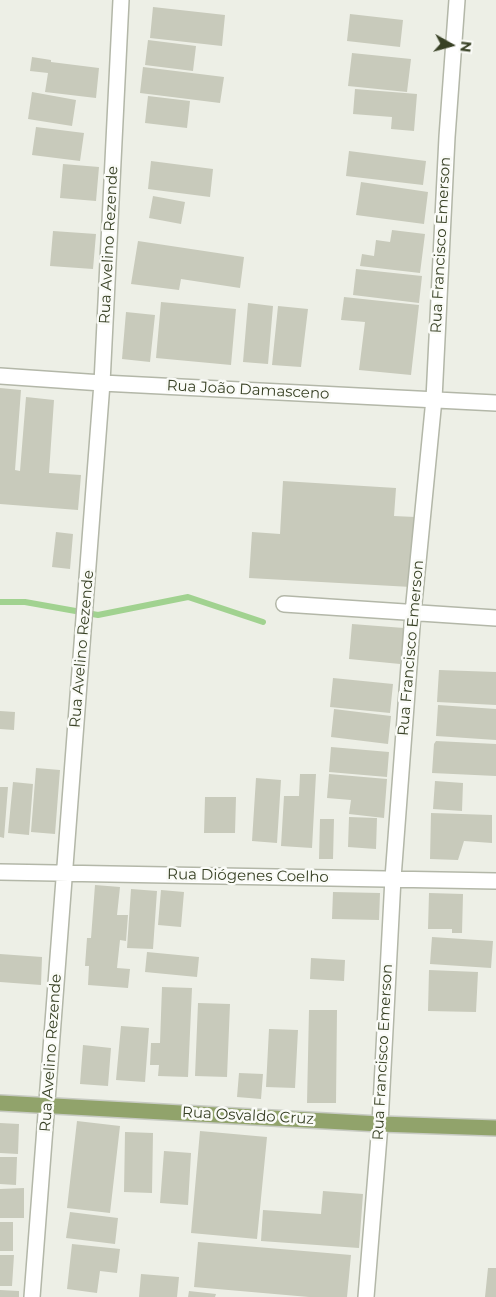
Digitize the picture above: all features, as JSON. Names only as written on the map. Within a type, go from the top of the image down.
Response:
[{"type":"main road","name":"Rua Osvaldo Cruz","points":[[0,1103],[380,1124],[496,1128]]},
{"type":"street","name":"Rua Avelino Rezende","points":[[32,1297],[102,383],[121,0]]},
{"type":"street","name":"Rua Francisco Emerson","points":[[366,1297],[380,1124],[393,878],[413,613],[434,399],[447,137],[457,0]]},
{"type":"street","name":"Rua João Damasceno","points":[[0,376],[496,403]]},
{"type":"street","points":[[284,604],[496,618]]},
{"type":"street","name":"Rua Diógenes Coelho","points":[[0,872],[496,881]]},
{"type":"building","points":[[153,7],[225,15],[222,46],[150,38]]},
{"type":"building","points":[[350,14],[403,20],[400,47],[347,41]]},
{"type":"building","points":[[148,40],[196,46],[193,71],[145,65]]},
{"type":"building","points":[[352,53],[411,59],[407,92],[348,86]]},
{"type":"building","points":[[32,57],[51,60],[51,62],[99,68],[96,98],[45,92],[48,73],[30,71]]},
{"type":"building","points":[[143,67],[224,77],[220,103],[140,93]]},
{"type":"building","points":[[355,89],[417,94],[414,131],[391,129],[392,117],[353,114]]},
{"type":"building","points":[[32,92],[76,100],[72,126],[28,119]]},
{"type":"building","points":[[148,96],[190,101],[187,128],[145,123]]},
{"type":"building","points":[[36,127],[84,133],[80,161],[32,155]]},
{"type":"building","points":[[349,151],[426,161],[423,185],[346,176]]},
{"type":"building","points":[[151,161],[213,169],[210,197],[148,189]]},
{"type":"building","points":[[63,164],[99,167],[96,201],[60,198]]},
{"type":"building","points":[[361,182],[428,192],[424,224],[356,215]]},
{"type":"building","points":[[153,196],[185,202],[181,224],[149,218]]},
{"type":"building","points":[[392,230],[425,234],[420,273],[360,266],[362,254],[374,256],[376,240],[390,242]]},
{"type":"building","points":[[53,231],[96,234],[93,269],[50,266]]},
{"type":"building","points":[[138,241],[244,257],[240,288],[181,279],[179,290],[131,284]]},
{"type":"building","points":[[356,269],[422,276],[419,303],[353,295]]},
{"type":"building","points":[[344,297],[419,305],[411,375],[359,370],[365,322],[341,320]]},
{"type":"building","points":[[161,302],[236,309],[231,365],[156,358]]},
{"type":"building","points":[[248,303],[273,306],[268,364],[243,362]]},
{"type":"building","points":[[278,306],[308,309],[301,367],[272,365]]},
{"type":"building","points":[[126,312],[155,315],[150,362],[122,359]]},
{"type":"building","points":[[0,388],[21,390],[15,470],[20,471],[26,397],[54,400],[49,473],[81,475],[78,510],[0,504]]},
{"type":"building","points":[[283,481],[396,488],[394,516],[415,517],[411,587],[249,578],[252,532],[280,534]]},
{"type":"building","points":[[56,532],[73,534],[70,569],[52,567]]},
{"type":"building","points":[[352,624],[404,628],[400,664],[349,659]]},
{"type":"building","points":[[439,670],[496,672],[496,705],[437,702]]},
{"type":"building","points":[[333,678],[393,684],[390,713],[330,707]]},
{"type":"building","points":[[438,705],[496,709],[496,740],[436,736]]},
{"type":"building","points":[[334,709],[391,716],[388,744],[331,737]]},
{"type":"building","points":[[0,711],[15,712],[14,730],[0,729]]},
{"type":"building","points":[[436,741],[496,744],[496,776],[432,773],[434,744]]},
{"type":"building","points":[[331,747],[389,752],[387,777],[329,772]]},
{"type":"building","points":[[36,768],[60,770],[55,834],[31,832]]},
{"type":"building","points":[[300,774],[316,774],[312,848],[281,846],[284,796],[299,796]]},
{"type":"building","points":[[329,774],[387,779],[384,818],[349,814],[351,800],[327,798]]},
{"type":"building","points":[[256,778],[281,780],[277,843],[252,841]]},
{"type":"building","points":[[435,781],[463,783],[462,811],[433,809]]},
{"type":"building","points":[[13,782],[33,784],[29,835],[8,833]]},
{"type":"building","points":[[0,787],[8,787],[4,838],[0,837]]},
{"type":"building","points":[[205,797],[236,797],[235,833],[204,833]]},
{"type":"building","points":[[431,813],[492,815],[492,843],[464,841],[458,860],[430,859]]},
{"type":"building","points":[[349,817],[377,818],[376,849],[348,847]]},
{"type":"building","points":[[320,819],[334,819],[333,859],[319,859]]},
{"type":"building","points":[[95,885],[120,887],[117,915],[128,915],[126,941],[120,940],[117,968],[130,969],[128,988],[88,985],[89,966],[85,966],[87,938],[91,938]]},
{"type":"building","points":[[131,889],[157,891],[153,949],[127,948]]},
{"type":"building","points":[[161,890],[184,892],[181,927],[158,925]]},
{"type":"building","points":[[333,892],[380,893],[379,920],[332,919]]},
{"type":"building","points":[[429,893],[463,894],[462,933],[452,933],[452,929],[428,929]]},
{"type":"building","points":[[432,937],[493,941],[491,968],[430,964]]},
{"type":"building","points":[[147,952],[199,957],[197,977],[145,972]]},
{"type":"building","points":[[0,954],[42,957],[41,985],[0,982]]},
{"type":"building","points":[[311,958],[345,960],[344,981],[310,979]]},
{"type":"building","points":[[429,970],[478,972],[476,1012],[428,1011]]},
{"type":"building","points":[[162,987],[192,988],[188,1077],[158,1076],[159,1065],[150,1065],[151,1043],[160,1043]]},
{"type":"building","points":[[198,1003],[230,1004],[227,1077],[195,1076]]},
{"type":"building","points":[[309,1010],[337,1010],[336,1103],[307,1103]]},
{"type":"building","points":[[121,1026],[149,1028],[145,1082],[116,1080]]},
{"type":"building","points":[[269,1029],[298,1030],[295,1088],[266,1087]]},
{"type":"building","points":[[83,1045],[111,1048],[108,1086],[80,1084]]},
{"type":"building","points":[[239,1073],[263,1074],[261,1099],[237,1097]]},
{"type":"building","points":[[77,1121],[120,1126],[110,1213],[67,1208]]},
{"type":"building","points":[[0,1123],[19,1124],[18,1154],[0,1153]]},
{"type":"building","points":[[200,1131],[267,1137],[257,1239],[191,1233]]},
{"type":"building","points":[[125,1132],[153,1133],[152,1193],[124,1192]]},
{"type":"building","points":[[164,1151],[191,1153],[188,1205],[160,1203]]},
{"type":"building","points":[[0,1157],[17,1157],[16,1185],[0,1184]]},
{"type":"building","points":[[24,1188],[24,1218],[0,1218],[0,1189]]},
{"type":"building","points":[[323,1191],[363,1194],[359,1248],[261,1241],[263,1210],[321,1214]]},
{"type":"building","points":[[70,1212],[118,1218],[115,1244],[66,1238]]},
{"type":"building","points":[[0,1222],[13,1222],[13,1251],[0,1251]]},
{"type":"building","points":[[198,1242],[351,1255],[347,1297],[309,1297],[194,1287]]},
{"type":"building","points":[[72,1244],[120,1249],[117,1273],[100,1271],[97,1293],[67,1289]]},
{"type":"building","points":[[0,1255],[14,1255],[12,1286],[0,1286]]},
{"type":"building","points":[[488,1268],[496,1268],[496,1297],[485,1297]]},
{"type":"building","points":[[141,1274],[179,1277],[177,1297],[139,1297]]},
{"type":"building","points":[[0,1290],[19,1291],[19,1297],[0,1297]]},
{"type":"building","points":[[189,1291],[216,1294],[215,1297],[188,1297]]},
{"type":"waterway","points":[[0,602],[25,602],[98,615],[188,597],[263,622]]}]
